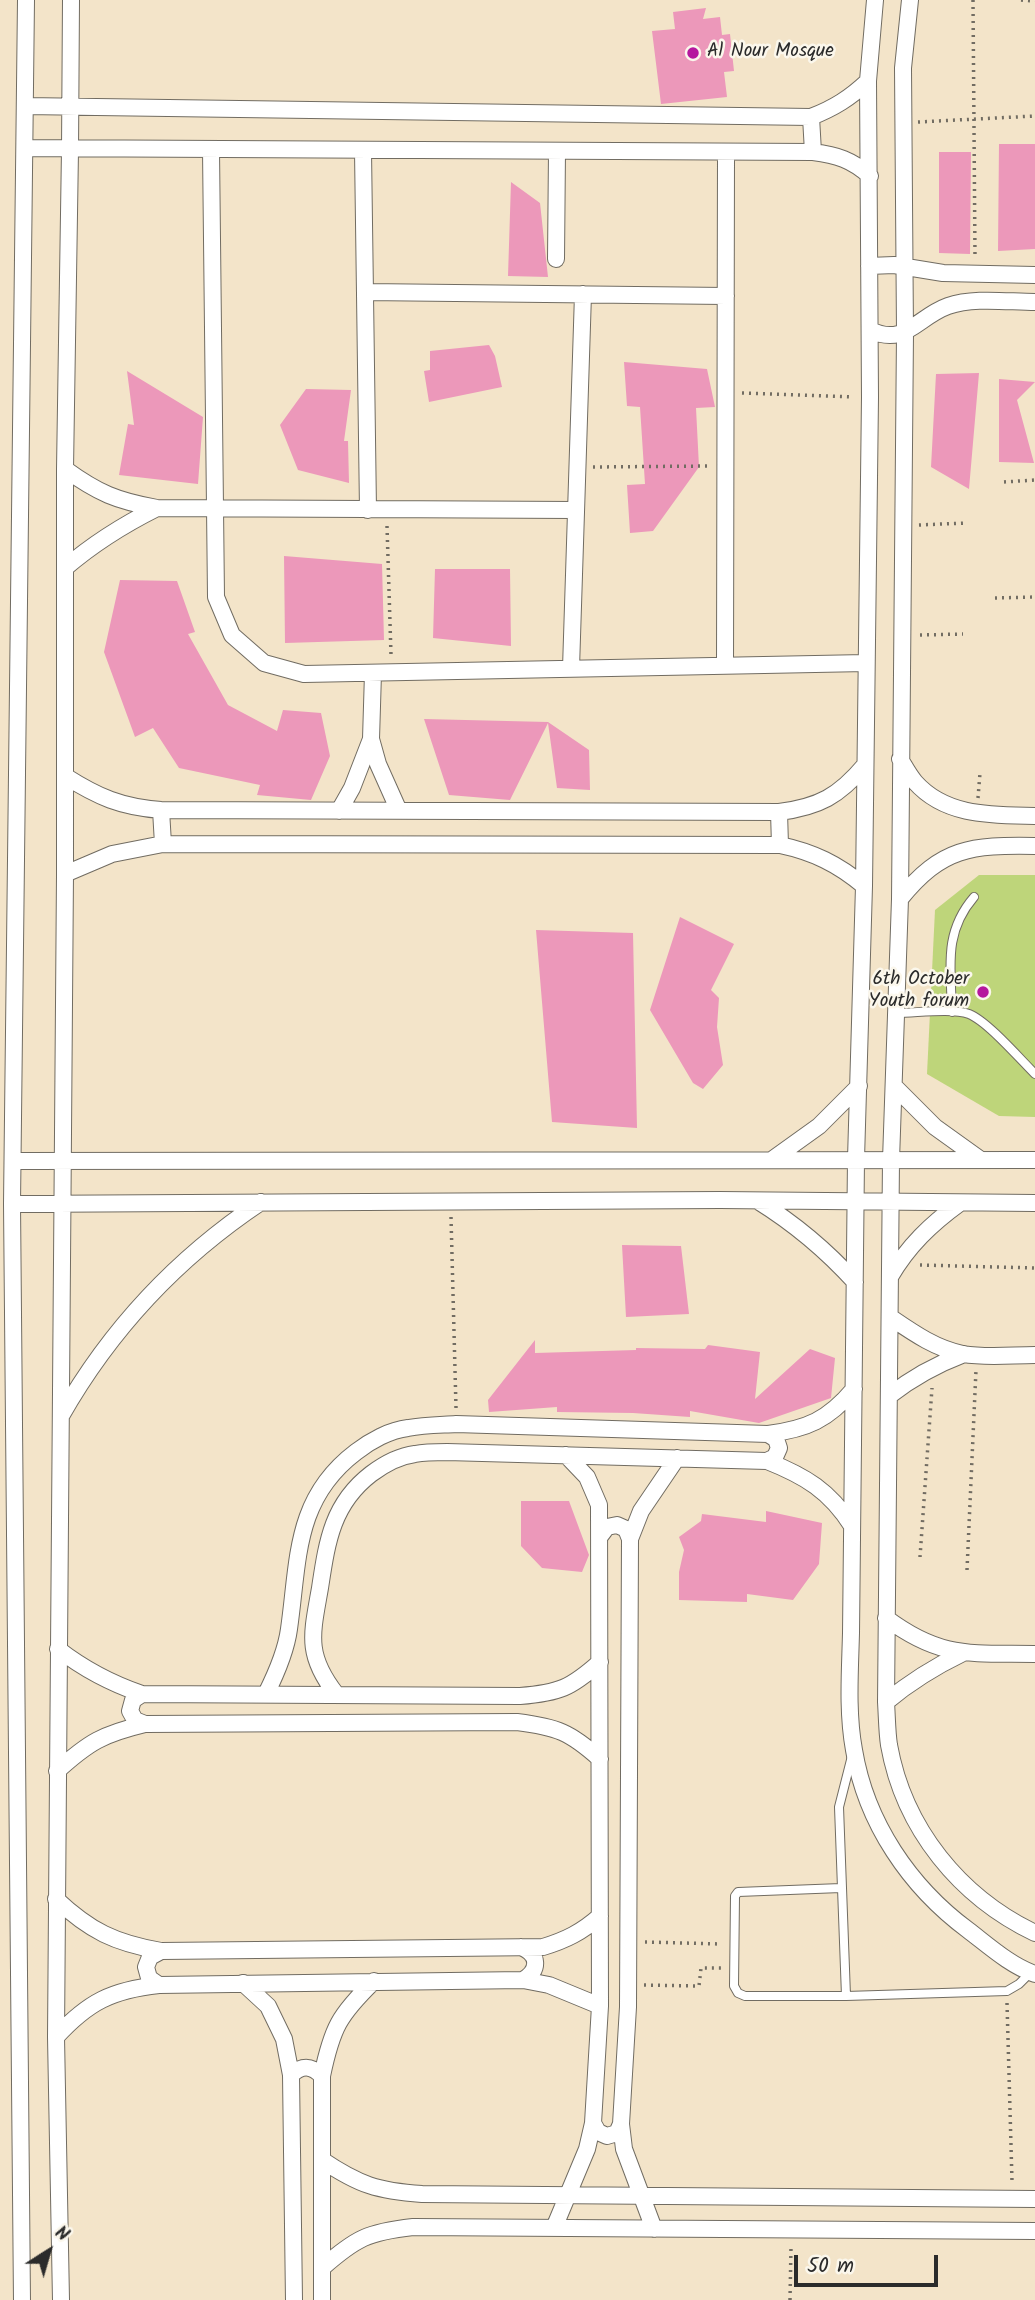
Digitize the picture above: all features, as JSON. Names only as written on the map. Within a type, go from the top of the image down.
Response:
[{"type":"street","points":[[22,2300],[12,1204],[26,0]]},
{"type":"street","points":[[61,2300],[55,2037],[65,874],[65,470],[71,0]]},
{"type":"street","points":[[875,0],[868,81],[870,397],[864,886],[856,1159],[850,1706],[854,1751],[866,1798],[886,1839],[911,1877],[942,1910],[995,1951],[1032,1973]]},
{"type":"street","points":[[910,0],[903,68],[905,333],[900,899],[891,1160],[894,1271],[890,1317],[886,1703],[889,1745],[900,1787],[919,1828],[944,1864],[975,1896],[1011,1922],[1035,1933]]},
{"type":"street","points":[[25,106],[811,117],[842,103],[868,81]]},
{"type":"street","points":[[811,117],[814,152]]},
{"type":"street","points":[[26,148],[814,152],[837,155],[855,163],[870,176]]},
{"type":"street","points":[[211,150],[216,597],[232,635],[264,663],[304,674],[866,663]]},
{"type":"street","points":[[363,150],[368,510]]},
{"type":"street","points":[[556,260],[557,151]]},
{"type":"street","points":[[725,665],[726,152]]},
{"type":"street","points":[[869,266],[905,266],[943,273],[1035,275]]},
{"type":"street","points":[[365,292],[726,296]]},
{"type":"street","points":[[571,668],[583,294]]},
{"type":"street","points":[[870,330],[887,336],[905,333],[926,316],[950,305],[976,302],[1035,303]]},
{"type":"street","points":[[65,470],[92,489],[123,502],[157,508],[576,510]]},
{"type":"street","points":[[65,568],[93,544],[124,524],[157,508]]},
{"type":"street","points":[[373,673],[371,740],[378,764],[399,811]]},
{"type":"street","points":[[340,811],[371,740]]},
{"type":"street","points":[[900,759],[916,783],[939,801],[966,812],[1035,816]]},
{"type":"street","points":[[65,776],[111,802],[161,810],[779,812],[804,809],[828,799],[849,784],[865,765]]},
{"type":"street","points":[[161,810],[163,844]]},
{"type":"street","points":[[779,812],[780,845]]},
{"type":"street","points":[[65,874],[112,854],[163,844],[780,845],[825,859],[864,886]]},
{"type":"street","points":[[900,899],[918,877],[941,859],[968,849],[997,845],[1035,846]]},
{"type":"street","points":[[773,1159],[819,1126],[859,1086]]},
{"type":"street","points":[[895,1087],[935,1127],[981,1160]]},
{"type":"street","points":[[13,1161],[1035,1160]]},
{"type":"street","points":[[12,1204],[451,1200],[1035,1203]]},
{"type":"street","points":[[756,1200],[809,1236],[855,1282]]},
{"type":"street","points":[[60,1418],[94,1361],[135,1309],[182,1261],[261,1202]]},
{"type":"street","points":[[894,1271],[915,1241],[936,1220],[960,1203]]},
{"type":"street","points":[[890,1317],[937,1345],[970,1354],[1035,1355]]},
{"type":"street","points":[[889,1396],[934,1365],[970,1354]]},
{"type":"street","points":[[266,1694],[284,1652],[301,1536],[314,1498],[337,1466],[369,1442],[406,1428],[456,1424],[768,1434],[793,1431],[817,1422],[838,1408],[854,1389]]},
{"type":"street","points":[[767,1461],[775,1457],[779,1448],[776,1439],[768,1434]]},
{"type":"street","points":[[336,1694],[322,1677],[314,1656],[312,1634],[327,1542],[338,1511],[357,1485],[383,1465],[414,1454],[447,1452],[767,1461],[791,1470],[816,1485],[839,1505],[852,1526]]},
{"type":"street","points":[[554,2228],[587,2149],[593,2123],[600,2006],[601,1535],[599,1505],[587,1478],[566,1455]]},
{"type":"street","points":[[654,2229],[624,2149],[621,2124],[629,1941],[630,1539],[641,1511],[677,1458]]},
{"type":"street","points":[[601,1535],[607,1527],[617,1525],[626,1529],[630,1539]]},
{"type":"street","points":[[291,1607],[292,1615],[297,1621],[305,1623],[312,1619],[316,1612]]},
{"type":"street","points":[[886,1618],[909,1635],[935,1647],[963,1653],[1035,1654]]},
{"type":"street","points":[[58,1649],[84,1669],[112,1684],[142,1693],[550,1694],[577,1682],[600,1662]]},
{"type":"street","points":[[886,1703],[927,1672],[963,1653]]},
{"type":"street","points":[[142,1693],[133,1700],[130,1711],[135,1720],[145,1724]]},
{"type":"street","points":[[517,1722],[526,1719],[530,1710],[528,1701],[520,1696]]},
{"type":"street","points":[[57,1771],[82,1748],[112,1732],[145,1724],[517,1722],[548,1726],[577,1738],[600,1759]]},
{"type":"street","points":[[56,1899],[78,1920],[103,1936],[131,1946],[161,1951],[543,1947],[564,1941],[584,1930],[600,1916]]},
{"type":"street","points":[[521,1947],[529,1950],[535,1958],[536,1967],[531,1976],[523,1980]]},
{"type":"street","points":[[159,1985],[149,1978],[146,1967],[150,1956],[161,1951]]},
{"type":"street","points":[[55,2037],[76,2015],[101,1999],[129,1988],[159,1985],[523,1980],[549,1986],[600,2006]]},
{"type":"street","points":[[243,1983],[268,2006],[284,2039],[291,2076],[294,2292],[308,2297],[322,2293],[322,2076],[330,2039],[348,2007],[374,1981]]},
{"type":"street","points":[[291,2076],[298,2069],[306,2067],[315,2069],[322,2076]]},
{"type":"street","points":[[593,2123],[598,2132],[607,2136],[617,2133],[621,2124]]},
{"type":"street","points":[[322,2160],[352,2180],[386,2192],[422,2194],[1035,2199]]},
{"type":"street","points":[[322,2268],[348,2245],[379,2231],[413,2227],[1035,2231]]},
{"type":"lane","points":[[953,1012],[951,943],[963,910],[974,897]]},
{"type":"lane","points":[[897,1013],[969,1014],[977,1018],[1035,1074]]},
{"type":"lane","points":[[846,1996],[839,1807],[854,1751]]},
{"type":"lane","points":[[841,1888],[738,1892],[734,1969],[734,1986],[738,1993],[745,1996],[846,1996],[1007,1991],[1032,1973]]},
{"type":"path","points":[[973,0],[975,274]]},
{"type":"path","points":[[1021,0],[1035,1]]},
{"type":"path","points":[[904,123],[1035,116]]},
{"type":"path","points":[[726,393],[870,397]]},
{"type":"path","points":[[577,467],[726,467]]},
{"type":"path","points":[[1004,482],[1035,481]]},
{"type":"path","points":[[387,510],[392,672]]},
{"type":"path","points":[[903,525],[966,523]]},
{"type":"path","points":[[995,598],[1035,597]]},
{"type":"path","points":[[901,635],[963,634]]},
{"type":"path","points":[[451,1200],[456,1424]]},
{"type":"path","points":[[894,1271],[1035,1268]]},
{"type":"path","points":[[967,1570],[970,1354]]},
{"type":"path","points":[[920,1557],[934,1365]]},
{"type":"path","points":[[629,1941],[735,1945]]},
{"type":"path","points":[[628,1984],[699,1986],[701,1968],[734,1969]]},
{"type":"path","points":[[1007,1991],[1012,2199]]},
{"type":"path","points":[[790,2300],[792,2231]]},
{"type":"green space","name":"6th October Youth forum","points":[[979,875],[1035,875],[1035,1117],[999,1116],[927,1074],[935,910]]},
{"type":"building","name":"Al Nour Mosque","points":[[706,8],[703,19],[720,17],[722,35],[730,34],[734,71],[724,72],[727,97],[661,104],[652,31],[675,29],[673,12]]},
{"type":"building","points":[[999,144],[1035,144],[1035,249],[998,251]]},
{"type":"building","points":[[939,152],[971,152],[970,254],[939,253]]},
{"type":"building","points":[[511,182],[540,203],[548,277],[508,276]]},
{"type":"building","points":[[489,345],[495,356],[502,387],[429,402],[424,371],[430,370],[430,351]]},
{"type":"building","points":[[624,362],[707,369],[715,407],[696,408],[699,467],[653,531],[630,533],[627,485],[645,484],[640,407],[627,406]]},
{"type":"building","points":[[127,371],[203,417],[198,484],[119,475],[128,424],[134,425]]},
{"type":"building","points":[[979,373],[969,489],[931,467],[936,374]]},
{"type":"building","points":[[999,379],[1035,382],[1017,400],[1034,463],[999,462]]},
{"type":"building","points":[[306,389],[351,390],[344,441],[348,441],[349,483],[298,470],[280,425]]},
{"type":"building","points":[[284,556],[382,564],[384,640],[285,643]]},
{"type":"building","points":[[435,569],[510,569],[511,646],[433,638]]},
{"type":"building","points":[[120,580],[177,581],[195,632],[188,634],[228,705],[277,731],[283,710],[321,713],[330,756],[311,800],[257,795],[260,785],[179,768],[153,728],[135,737],[104,652]]},
{"type":"building","points":[[424,719],[548,722],[589,750],[590,790],[557,788],[548,723],[510,800],[449,795]]},
{"type":"building","points":[[680,917],[734,944],[711,990],[719,998],[717,1027],[723,1065],[703,1089],[693,1083],[650,1010]]},
{"type":"building","points":[[536,930],[633,933],[637,1128],[552,1122]]},
{"type":"building","points":[[622,1245],[681,1246],[689,1314],[626,1317]]},
{"type":"building","points":[[535,1340],[535,1353],[636,1348],[705,1349],[708,1345],[760,1352],[755,1399],[810,1349],[835,1358],[831,1398],[759,1423],[690,1411],[690,1417],[557,1412],[557,1407],[489,1412],[488,1400]]},
{"type":"building","points":[[521,1501],[569,1501],[589,1555],[582,1572],[542,1568],[521,1546]]},
{"type":"building","points":[[766,1511],[822,1523],[819,1564],[793,1600],[747,1594],[747,1602],[679,1600],[679,1572],[684,1550],[679,1537],[701,1521],[702,1514],[766,1522]]},
{"type":"place","name":"Al Nour Mosque","points":[[693,53]]},
{"type":"place","name":"6th October Youth forum","points":[[983,992]]}]
